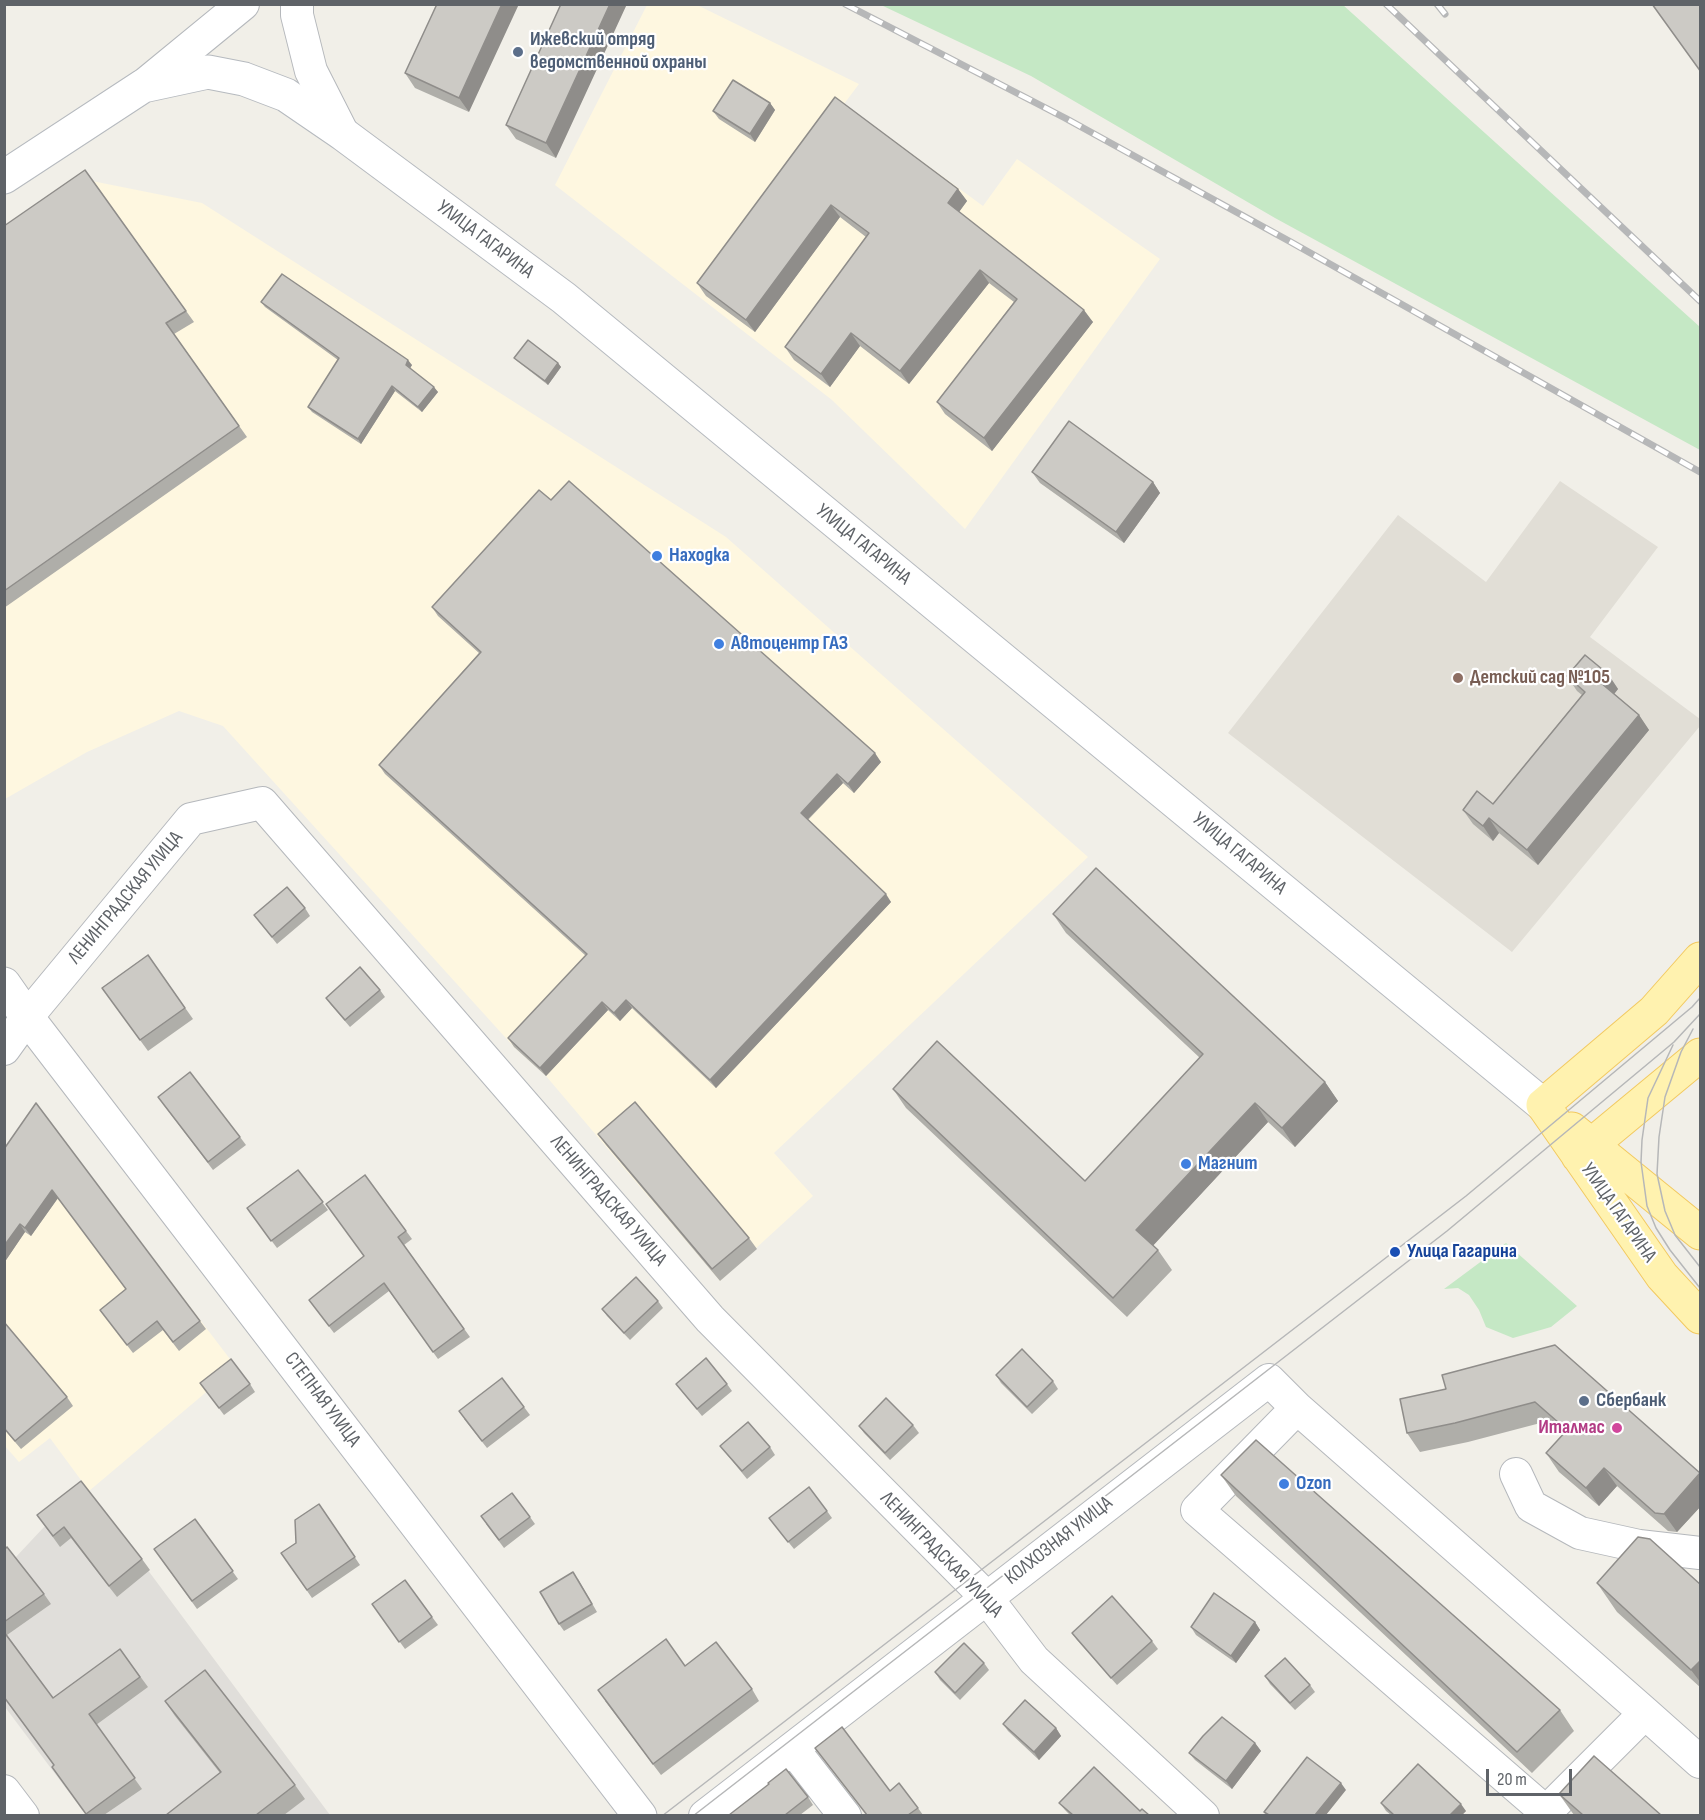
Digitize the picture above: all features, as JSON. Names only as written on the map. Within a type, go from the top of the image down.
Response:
[{"type":"main road","name":"УЛИЦА ГАГАРИНА","points":[[143,86],[208,72],[244,78],[286,95],[343,134],[564,298],[1543,1105],[1585,1150],[1701,1233]]},
{"type":"main road","points":[[4,177],[143,86]]},
{"type":"main road","points":[[1543,1105],[1654,1011],[1701,958]]},
{"type":"main road","name":"СТЕПНАЯ УЛИЦА","points":[[4,984],[640,1815]]},
{"type":"main road","points":[[1585,1150],[1701,1055]]},
{"type":"main road","name":"УЛИЦА ГАГАРИНА","points":[[1585,1150],[1662,1276],[1701,1317]]},
{"type":"street","points":[[143,86],[243,4]]},
{"type":"street","points":[[297,4],[297,15],[311,71],[343,134]]},
{"type":"street","name":"ЛЕНИНГРАДСКАЯ УЛИЦА","points":[[27,1017],[191,819],[262,803],[710,1319],[986,1597],[1034,1660],[1203,1815]]},
{"type":"street","points":[[4,1049],[27,1017]]},
{"type":"street","name":"КОЛХОЗНАЯ УЛИЦА","points":[[705,1815],[794,1749],[986,1597],[1269,1380],[1297,1408]]},
{"type":"street","points":[[1645,1713],[1546,1812],[1197,1510],[1297,1408],[1701,1762]]},
{"type":"street","points":[[1516,1474],[1531,1506],[1580,1533],[1639,1546],[1701,1553]]},
{"type":"street","points":[[794,1749],[845,1815]]},
{"type":"street","points":[[4,1791],[23,1815]]},
{"type":"shaded area","points":[[647,5],[697,5],[859,84],[844,104],[983,206],[1017,159],[1160,259],[965,529],[832,400],[555,185]]},
{"type":"shaded area","points":[[92,181],[202,203],[726,537],[1088,857],[774,1153],[813,1196],[720,1281],[546,1076],[514,1047],[223,726],[179,711],[87,752],[5,799],[4,243]]},
{"type":"shaded area","name":"Детский сад №105","points":[[1560,481],[1658,547],[1590,637],[1700,719],[1700,726],[1512,952],[1228,733],[1398,515],[1486,582]]},
{"type":"shaded area","points":[[42,1112],[236,1367],[89,1491],[50,1438],[19,1462],[5,1446],[5,1164]]},
{"type":"shaded area","points":[[89,1491],[330,1815],[86,1815],[5,1707],[5,1565],[15,1558],[44,1527]]},
{"type":"green space","points":[[881,5],[1343,5],[1700,327],[1700,450],[1275,218],[1031,76]]},
{"type":"green space","points":[[1506,1243],[1577,1306],[1551,1327],[1513,1338],[1486,1327],[1469,1295],[1458,1288],[1444,1289]]},
{"type":"building","points":[[437,4],[502,4],[459,98],[405,73]]},
{"type":"building","points":[[561,4],[610,4],[546,143],[506,125]]},
{"type":"building","points":[[1652,4],[1701,4],[1701,72]]},
{"type":"building","points":[[733,80],[770,103],[750,134],[713,111]]},
{"type":"building","points":[[835,97],[958,189],[948,203],[1084,310],[984,438],[937,402],[1017,299],[980,270],[900,371],[851,333],[821,374],[785,347],[869,233],[831,205],[746,320],[697,283]]},
{"type":"building","points":[[85,170],[186,311],[166,323],[239,426],[4,591],[4,226]]},
{"type":"building","points":[[282,274],[408,360],[406,365],[434,387],[418,407],[392,386],[358,439],[308,407],[339,358],[261,302]]},
{"type":"building","points":[[528,340],[558,363],[545,381],[514,358]]},
{"type":"building","points":[[1069,421],[1153,482],[1116,532],[1032,472]]},
{"type":"building","points":[[569,481],[875,753],[848,784],[837,774],[801,813],[886,894],[710,1080],[626,1000],[614,1013],[602,1002],[540,1068],[508,1038],[587,954],[379,765],[481,652],[432,607],[539,490],[551,500]]},
{"type":"building","points":[[1585,655],[1608,674],[1601,683],[1639,715],[1527,850],[1489,818],[1483,826],[1463,810],[1477,791],[1493,804],[1585,692],[1567,676]]},
{"type":"building","points":[[1096,868],[1325,1082],[1282,1128],[1255,1103],[1136,1230],[1158,1250],[1113,1298],[893,1089],[937,1041],[1085,1181],[1203,1054],[1053,914]]},
{"type":"building","points":[[287,887],[305,908],[272,937],[254,915]]},
{"type":"building","points":[[148,955],[185,1008],[140,1040],[102,988]]},
{"type":"building","points":[[360,967],[380,990],[345,1020],[326,998]]},
{"type":"building","points":[[190,1072],[240,1137],[208,1162],[158,1097]]},
{"type":"building","points":[[635,1102],[749,1238],[712,1269],[598,1134]]},
{"type":"building","points":[[36,1103],[200,1321],[173,1342],[157,1321],[127,1345],[100,1310],[126,1289],[52,1190],[25,1228],[20,1224],[4,1246],[4,1149]]},
{"type":"building","points":[[298,1170],[323,1202],[271,1241],[247,1208]]},
{"type":"building","points":[[365,1175],[406,1231],[398,1237],[464,1329],[433,1352],[384,1283],[329,1326],[309,1300],[364,1256],[326,1204]]},
{"type":"building","points":[[636,1277],[658,1301],[624,1333],[602,1309]]},
{"type":"building","points":[[4,1322],[67,1397],[15,1441],[4,1428]]},
{"type":"building","points":[[1555,1345],[1700,1473],[1664,1514],[1655,1513],[1604,1468],[1586,1488],[1546,1453],[1567,1430],[1535,1402],[1407,1433],[1400,1399],[1446,1389],[1442,1375]]},
{"type":"building","points":[[1022,1349],[1053,1381],[1027,1407],[996,1375]]},
{"type":"building","points":[[706,1358],[727,1384],[697,1409],[676,1384]]},
{"type":"building","points":[[231,1359],[250,1384],[219,1408],[200,1383]]},
{"type":"building","points":[[502,1378],[524,1407],[482,1441],[459,1411]]},
{"type":"building","points":[[886,1398],[913,1425],[885,1453],[859,1426]]},
{"type":"building","points":[[748,1422],[770,1447],[742,1471],[720,1446]]},
{"type":"building","points":[[1256,1440],[1560,1710],[1517,1752],[1221,1475]]},
{"type":"building","points":[[81,1481],[142,1559],[109,1586],[64,1527],[53,1536],[37,1515]]},
{"type":"building","points":[[809,1487],[827,1511],[788,1542],[769,1518]]},
{"type":"building","points":[[512,1493],[530,1517],[499,1540],[481,1516]]},
{"type":"building","points":[[319,1504],[355,1557],[307,1590],[281,1553],[296,1543],[295,1520]]},
{"type":"building","points":[[195,1519],[233,1571],[192,1601],[154,1549]]},
{"type":"building","points":[[1638,1537],[1650,1539],[1701,1585],[1701,1660],[1691,1670],[1597,1583]]},
{"type":"building","points":[[7,1547],[44,1594],[4,1622],[4,1550]]},
{"type":"building","points":[[573,1572],[592,1604],[559,1624],[540,1592]]},
{"type":"building","points":[[405,1580],[432,1617],[399,1642],[372,1604]]},
{"type":"building","points":[[1214,1593],[1255,1622],[1231,1656],[1191,1627]]},
{"type":"building","points":[[1112,1596],[1152,1641],[1111,1678],[1072,1633]]},
{"type":"building","points":[[4,1632],[53,1698],[120,1649],[140,1677],[89,1714],[135,1778],[86,1814],[52,1767],[54,1765],[4,1697]]},
{"type":"building","points":[[666,1639],[685,1666],[716,1642],[752,1689],[653,1764],[598,1690]]},
{"type":"building","points":[[964,1643],[984,1663],[955,1693],[935,1672]]},
{"type":"building","points":[[1285,1658],[1310,1685],[1290,1703],[1265,1676]]},
{"type":"building","points":[[205,1670],[295,1785],[256,1815],[166,1815],[221,1772],[165,1701]]},
{"type":"building","points":[[1025,1700],[1056,1728],[1034,1752],[1003,1724]]},
{"type":"building","points":[[1222,1717],[1255,1743],[1226,1781],[1189,1753]]},
{"type":"building","points":[[842,1727],[890,1791],[899,1783],[918,1808],[908,1815],[867,1815],[815,1748]]},
{"type":"building","points":[[1594,1756],[1661,1815],[1583,1815],[1559,1794]]},
{"type":"building","points":[[1307,1757],[1341,1783],[1315,1815],[1269,1815],[1264,1812]]},
{"type":"building","points":[[1418,1764],[1461,1804],[1450,1815],[1394,1815],[1381,1803]]},
{"type":"building","points":[[1094,1767],[1140,1811],[1142,1809],[1149,1815],[1073,1815],[1059,1803]]},
{"type":"building","points":[[786,1769],[808,1797],[785,1815],[729,1815],[769,1784]]},
{"type":"tram line","points":[[662,1816],[1466,1196],[1700,998]]},
{"type":"tram line","points":[[693,1816],[1447,1231],[1674,1042],[1700,1014]]},
{"type":"tram line","points":[[1693,1029],[1681,1052],[1665,1097],[1659,1137],[1657,1174],[1665,1211],[1675,1235],[1700,1267]]},
{"type":"tram line","points":[[1673,1045],[1648,1098],[1641,1162],[1647,1206],[1656,1228],[1700,1288]]},
{"type":"railway","points":[[845,4],[1065,118],[1700,472]]},
{"type":"railway","points":[[1386,4],[1700,301]]},
{"type":"railway","points":[[1437,4],[1445,14]]},
{"type":"place","name":"Ижевский отряд ведомственной охраны","points":[[518,52]]},
{"type":"place","name":"Находка","points":[[657,556]]},
{"type":"place","name":"Автоцентр ГАЗ","points":[[719,644]]},
{"type":"place","name":"Детский сад №105","points":[[1458,678]]},
{"type":"place","name":"Магнит","points":[[1186,1164]]},
{"type":"place","name":"Улица Гагарина","points":[[1395,1252]]},
{"type":"place","name":"Сбербанк","points":[[1584,1401]]},
{"type":"place","name":"Италмас","points":[[1617,1428]]},
{"type":"place","name":"Ozon","points":[[1284,1484]]}]
